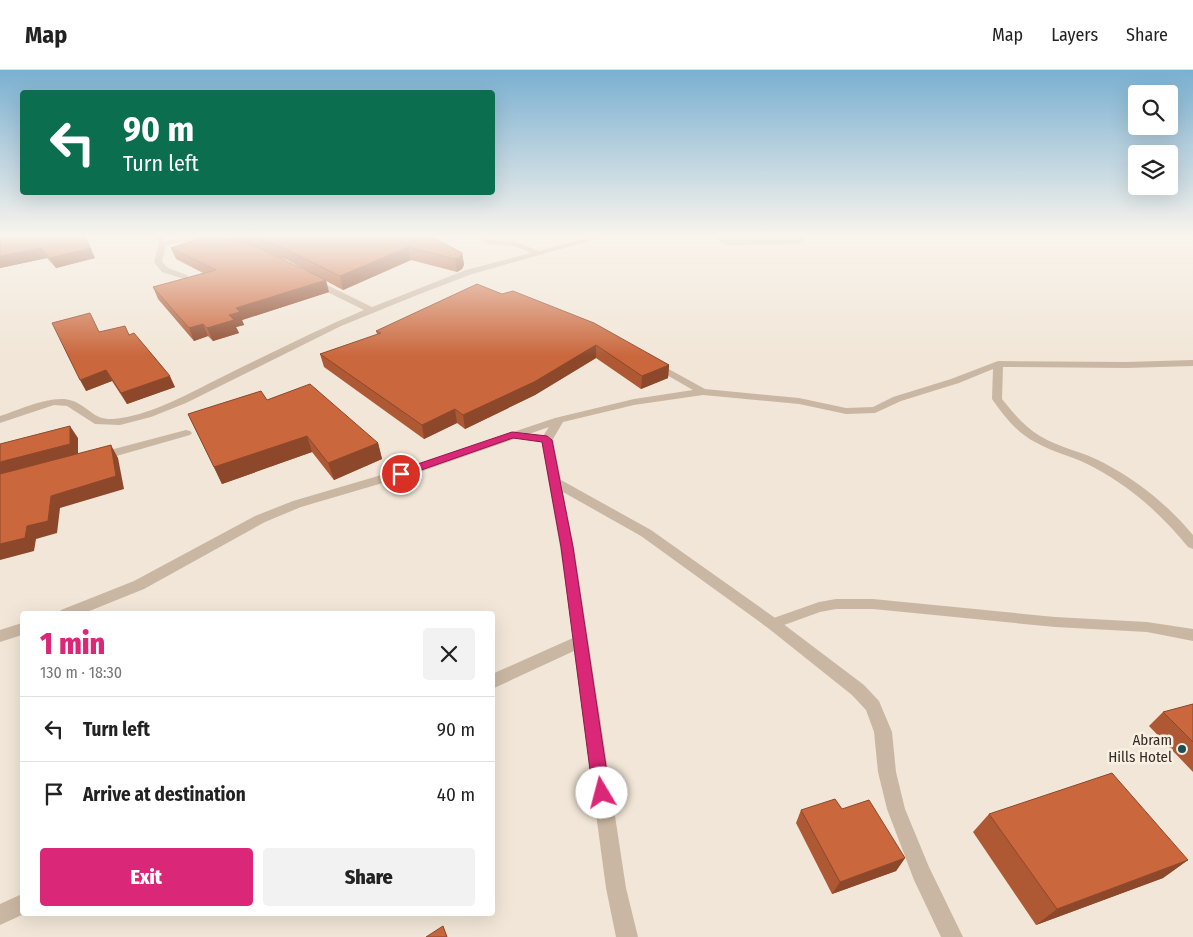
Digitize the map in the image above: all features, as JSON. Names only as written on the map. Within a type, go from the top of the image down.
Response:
[{"type":"street","points":[[180,275],[184,277]]},
{"type":"street","points":[[0,420],[52,402],[70,403],[95,421],[120,422],[146,415],[182,401],[338,324],[460,275]]},
{"type":"street","points":[[302,276],[373,311]]},
{"type":"street","points":[[646,358],[703,392]]},
{"type":"street","points":[[74,611],[139,585],[260,519],[297,504],[416,469],[559,420],[634,402],[703,392],[798,401],[846,411],[875,410],[897,398],[955,381],[998,364],[1126,365],[1193,363]]},
{"type":"street","points":[[998,364],[997,398],[1010,415],[1037,439],[1082,456],[1145,493],[1182,530],[1193,544]]},
{"type":"street","points":[[559,420],[547,440],[567,547],[579,642],[616,888],[627,937]]},
{"type":"street","points":[[86,460],[186,433]]},
{"type":"street","points":[[512,435],[547,440]]},
{"type":"street","points":[[555,482],[646,533],[773,624],[858,690],[873,706],[882,732],[887,772],[896,809],[921,873],[952,937]]},
{"type":"street","points":[[0,636],[20,631]]},
{"type":"street","points":[[495,681],[579,642]]},
{"type":"street","points":[[0,915],[20,905]]},
{"type":"lane","points":[[773,624],[819,607],[836,604],[873,604],[1055,622],[1147,627],[1193,635]]},
{"type":"building","points":[[196,275],[317,275],[326,280],[236,308],[240,312],[229,315],[234,320],[207,328],[203,324],[189,328],[153,287]]},
{"type":"building","points":[[477,284],[502,294],[513,291],[594,323],[669,365],[642,376],[596,345],[534,382],[463,415],[455,409],[422,425],[320,354],[381,333],[376,331]]},
{"type":"building","points":[[90,313],[99,332],[125,326],[129,335],[134,333],[170,376],[121,393],[106,370],[80,380],[52,323]]},
{"type":"building","points":[[310,384],[378,443],[328,463],[307,436],[214,467],[188,414],[261,391],[267,400]]},
{"type":"building","points":[[70,426],[70,444],[0,462],[0,444]]},
{"type":"building","points":[[111,445],[116,476],[51,496],[48,521],[27,526],[25,538],[0,544],[0,474]]},
{"type":"building","points":[[1193,704],[1193,742],[1163,712]]},
{"type":"building","points":[[1112,773],[1188,860],[1057,909],[989,814]]},
{"type":"building","points":[[835,799],[842,809],[869,800],[905,858],[840,882],[801,810]]},
{"type":"building","points":[[443,926],[447,937],[426,937]]},
{"type":"place","name":"Abram Hills Hotel","points":[[1182,749]]},
{"type":"route","points":[[401,474],[512,435],[547,440],[567,547],[579,642],[602,793]]}]
